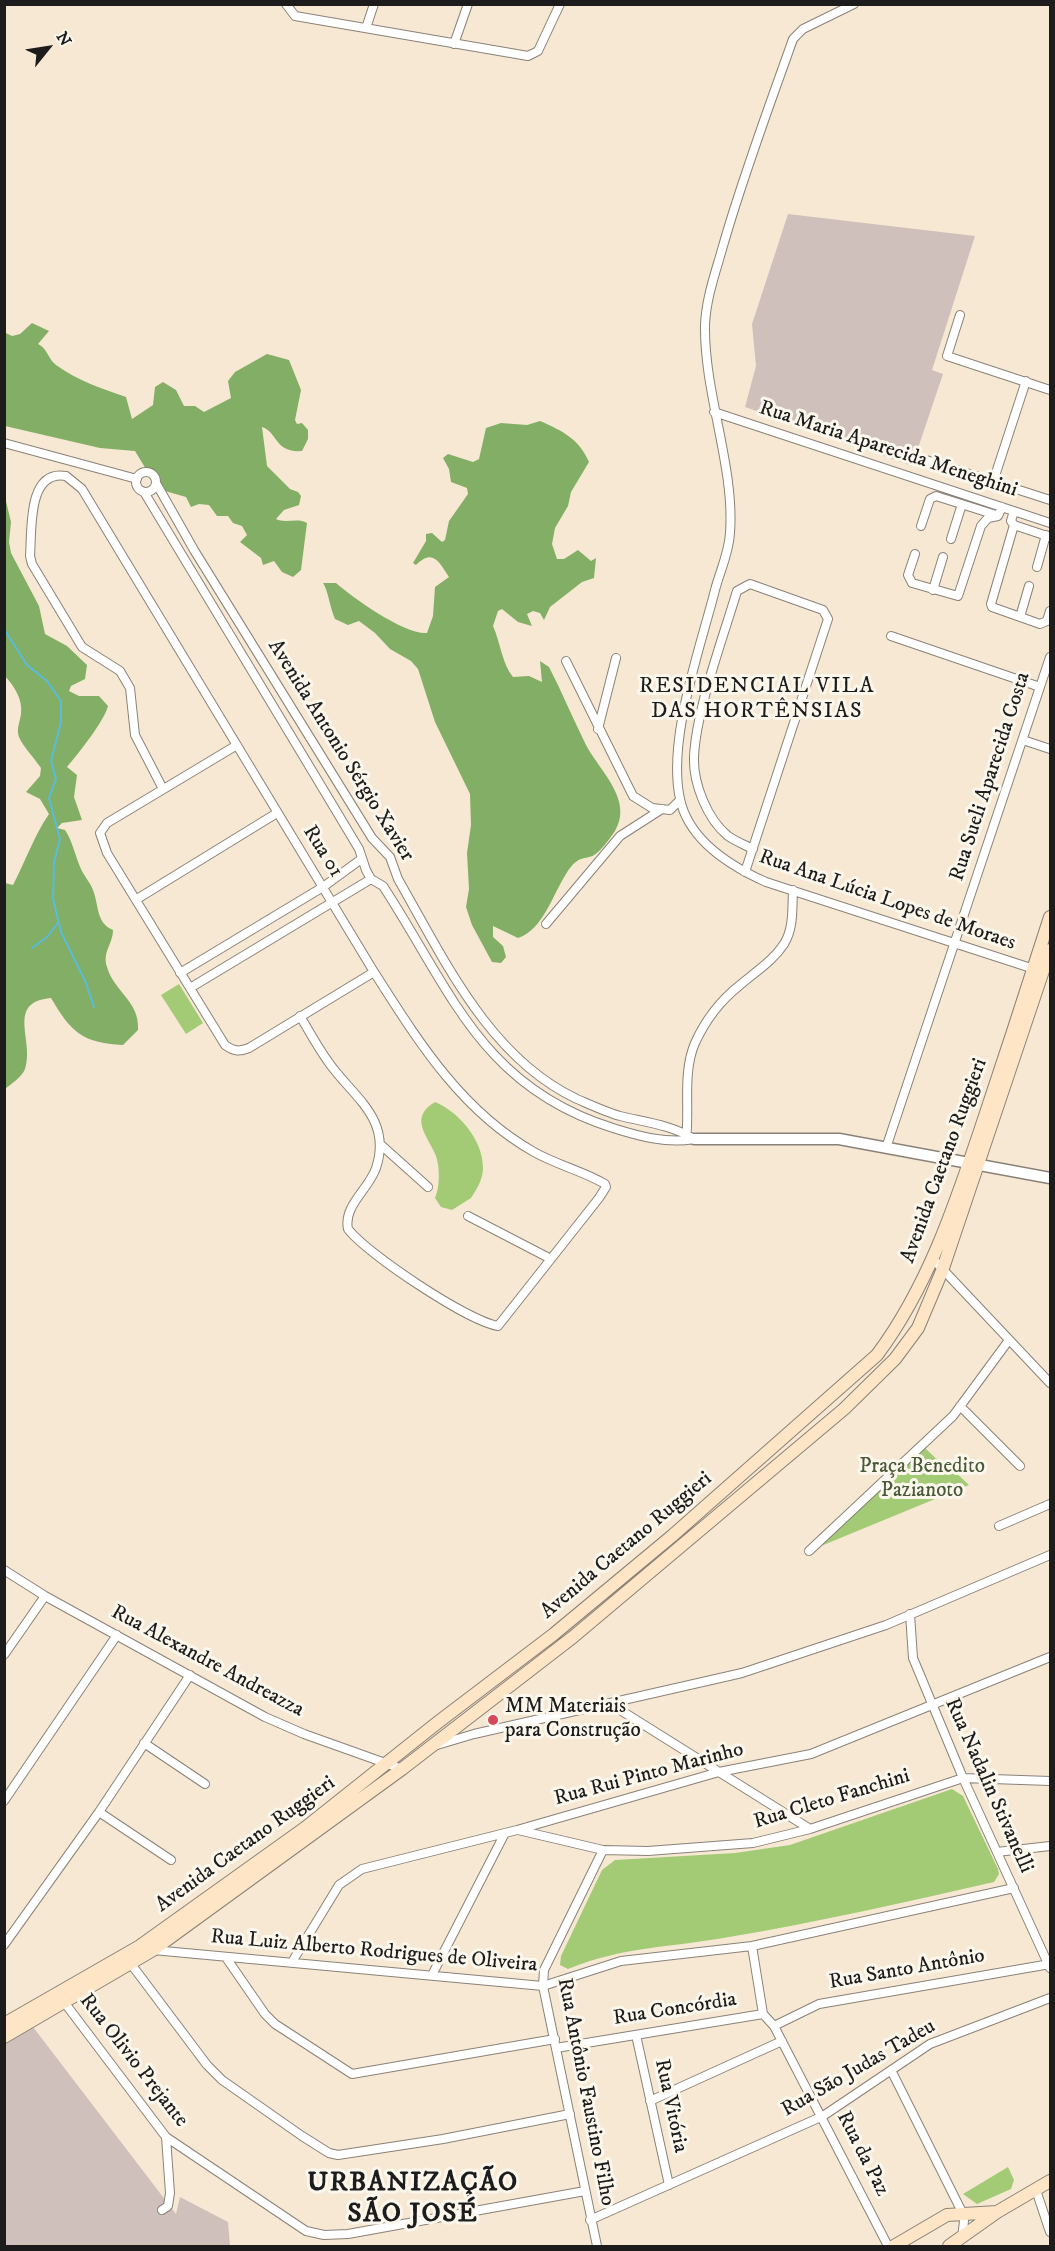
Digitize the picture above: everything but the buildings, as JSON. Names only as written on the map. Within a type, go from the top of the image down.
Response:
[{"type":"main road","name":"Avenida Caetano Ruggieri","points":[[1042,971],[1050,917]]},
{"type":"main road","name":"Avenida Caetano Ruggieri","points":[[4,2024],[130,1964],[153,1950],[402,1769],[424,1749],[573,1637],[844,1409],[895,1359],[918,1328],[942,1271],[974,1165],[1050,950]]},
{"type":"main road","name":"Avenida Caetano Ruggieri","points":[[4,2037],[60,1997],[164,1930],[389,1763],[437,1723],[554,1634],[672,1536],[877,1355],[899,1326],[933,1259],[974,1165]]},
{"type":"main road","points":[[949,2247],[997,2212],[1050,2181]]},
{"type":"main road","points":[[894,2247],[947,2215],[962,2212],[997,2212]]},
{"type":"street","points":[[366,28],[374,4]]},
{"type":"street","points":[[454,44],[468,4]]},
{"type":"street","points":[[287,8],[295,16],[454,44],[534,55],[560,4]]},
{"type":"street","name":"Rua Ana Lúcia Lopes de Moraes","points":[[854,4],[803,29],[793,39],[732,213],[710,291],[705,323],[714,412],[725,470],[730,532],[683,719],[677,767],[680,800],[689,820],[712,849],[744,872],[1042,971]]},
{"type":"street","points":[[960,315],[947,356],[1050,390]]},
{"type":"street","points":[[993,482],[1026,381]]},
{"type":"street","name":"Rua Maria Aparecida Meneghini","points":[[714,412],[1000,512],[1014,511],[1050,523]]},
{"type":"street","points":[[4,443],[138,479]]},
{"type":"street","points":[[920,458],[1050,500]]},
{"type":"street","points":[[149,473],[156,483],[151,491],[144,492],[137,485],[142,474],[149,473]]},
{"type":"street","name":"Rua 01","points":[[163,789],[135,735],[130,688],[120,671],[82,647],[32,564],[31,550],[36,495],[44,481],[58,475],[72,479],[82,489],[374,972],[415,1037],[448,1081],[491,1122],[533,1152],[603,1182],[606,1188],[551,1259]]},
{"type":"street","name":"Avenida Antonio Sérgio Xavier","points":[[156,483],[194,550],[372,838],[390,857],[398,879],[471,1003],[501,1041],[533,1071],[586,1102],[617,1115],[657,1124],[689,1138]]},
{"type":"street","name":"Avenida Antonio Sérgio Xavier","points":[[144,492],[359,849],[360,860],[371,879],[383,886],[463,1019],[505,1067],[549,1100],[598,1123],[638,1136],[689,1138]]},
{"type":"street","points":[[921,526],[933,497],[936,496],[1000,512]]},
{"type":"street","points":[[951,539],[962,504]]},
{"type":"street","points":[[1014,511],[1011,521],[1014,525],[1048,536],[1037,567]]},
{"type":"street","points":[[915,554],[908,575],[910,579],[933,590],[958,596],[981,526],[1000,512]]},
{"type":"street","points":[[1014,525],[992,607],[1044,625],[1050,611]]},
{"type":"street","points":[[933,590],[943,557]]},
{"type":"street","points":[[744,872],[753,849],[828,625],[827,615],[823,610],[750,584],[737,591],[702,711],[694,757],[697,781],[706,806],[716,824],[728,836],[753,849]]},
{"type":"street","points":[[1020,617],[1029,586]]},
{"type":"street","points":[[891,636],[1040,687]]},
{"type":"street","name":"Rua Sueli Aparecida Costa","points":[[886,1148],[1050,657]]},
{"type":"street","points":[[598,729],[616,658]]},
{"type":"street","points":[[566,661],[633,796],[643,804],[670,810],[680,800]]},
{"type":"street","points":[[1023,740],[1050,749]]},
{"type":"street","points":[[237,745],[107,823],[100,833],[103,847],[225,1045],[235,1051],[249,1048],[374,972]]},
{"type":"street","points":[[546,924],[620,836],[662,809]]},
{"type":"street","points":[[137,899],[277,813]]},
{"type":"street","points":[[359,849],[372,838]]},
{"type":"street","points":[[180,973],[323,888],[360,860]]},
{"type":"street","points":[[190,988],[371,879]]},
{"type":"street","points":[[383,886],[398,879]]},
{"type":"street","points":[[793,890],[792,921],[785,943],[771,960],[737,987],[708,1019],[694,1046],[687,1080],[689,1138],[839,1139],[1050,1178]]},
{"type":"street","points":[[300,1016],[327,1060],[342,1080],[356,1092],[373,1118],[380,1144],[376,1168],[350,1210],[347,1222],[353,1235],[444,1301],[497,1327],[551,1259],[468,1216]]},
{"type":"street","points":[[380,1144],[428,1186]]},
{"type":"street","points":[[933,1259],[1050,1383]]},
{"type":"street","points":[[809,1551],[953,1416],[1009,1340]]},
{"type":"street","points":[[960,1406],[1020,1466]]},
{"type":"street","points":[[999,1526],[1050,1504]]},
{"type":"street","points":[[424,1749],[474,1734],[742,1673],[886,1625],[1050,1555]]},
{"type":"street","name":"Rua Alexandre Andreazza","points":[[4,1570],[45,1596],[265,1717],[304,1734],[402,1769]]},
{"type":"street","points":[[4,1654],[45,1596]]},
{"type":"street","name":"Rua Nadalin Stivanelli","points":[[910,1614],[911,1652],[932,1705],[963,1778],[1050,1965]]},
{"type":"street","points":[[4,1801],[117,1635]]},
{"type":"street","name":"Rua Rui Pinto Marinho","points":[[292,1962],[339,1885],[362,1869],[517,1830],[719,1772],[811,1754],[1050,1656]]},
{"type":"street","points":[[6,1944],[99,1812],[190,1675]]},
{"type":"street","points":[[609,1704],[810,1829]]},
{"type":"street","points":[[437,1723],[451,1730],[474,1734]]},
{"type":"street","points":[[144,1743],[204,1784]]},
{"type":"street","name":"Rua Cleto Fanchini","points":[[517,1830],[603,1850],[648,1851],[753,1843],[810,1829],[963,1778],[1050,1781]]},
{"type":"street","points":[[99,1812],[171,1860]]},
{"type":"street","points":[[432,1976],[505,1833]]},
{"type":"street","points":[[997,1852],[1050,1846]]},
{"type":"street","name":"Rua Antônio Faustino Filho","points":[[597,2247],[543,1986],[544,1970],[603,1850]]},
{"type":"street","name":"Rua Luiz Alberto Rodrigues de Oliveira","points":[[153,1950],[227,1959],[292,1962],[543,1986],[621,1961],[752,1946],[1014,1888]]},
{"type":"street","points":[[752,1946],[763,2014]]},
{"type":"street","name":"Rua Concórdia","points":[[227,1959],[258,2006],[275,2024],[352,2074],[555,2043],[636,2035],[763,2014]]},
{"type":"street","points":[[130,1964],[207,2065],[222,2080],[329,2153],[352,2153],[442,2139],[570,2114]]},
{"type":"street","name":"Rua Santo Antônio","points":[[774,2026],[819,2004],[1050,1965]]},
{"type":"street","name":"Rua Olivio Prejante","points":[[60,1997],[166,2137],[306,2231],[324,2235],[348,2234],[585,2191]]},
{"type":"street","name":"Rua São Judas Tadeu","points":[[590,2220],[823,2116],[930,2044],[1050,1998]]},
{"type":"street","name":"Rua da Paz","points":[[763,2014],[774,2026],[823,2116],[888,2247]]},
{"type":"street","name":"Rua Vitória","points":[[636,2035],[669,2185]]},
{"type":"street","points":[[651,2101],[782,2041]]},
{"type":"street","points":[[891,2070],[962,2212],[964,2232],[961,2240]]},
{"type":"street","points":[[162,2210],[168,2206],[170,2193],[166,2137]]},
{"type":"street","points":[[1036,2190],[1050,2232]]},
{"type":"shaded area","points":[[788,214],[975,236],[932,370],[943,374],[912,466],[745,407],[756,366],[752,324]]},
{"type":"shaded area","points":[[30,2023],[176,2214],[180,2197],[228,2222],[230,2246],[5,2246],[5,2039]]},
{"type":"green space","points":[[32,323],[49,331],[38,344],[53,363],[81,380],[126,397],[132,419],[153,405],[155,387],[163,382],[176,390],[184,406],[195,406],[204,412],[231,398],[228,381],[235,372],[267,354],[289,360],[301,390],[295,420],[297,424],[302,423],[308,430],[308,439],[302,451],[293,451],[281,446],[271,433],[262,427],[267,466],[290,489],[301,496],[299,505],[284,510],[276,519],[307,523],[301,570],[293,577],[282,572],[274,561],[263,565],[261,558],[240,542],[247,535],[242,526],[233,523],[228,516],[217,516],[209,505],[199,504],[191,507],[186,497],[158,489],[135,451],[100,448],[5,426],[4,332],[12,336],[20,334]]},
{"type":"green space","points":[[540,421],[556,428],[575,442],[589,462],[571,492],[568,506],[555,528],[552,544],[557,559],[564,559],[578,550],[591,561],[596,558],[594,578],[582,582],[550,607],[544,620],[540,613],[533,611],[527,614],[532,626],[518,622],[502,609],[498,611],[493,626],[506,666],[513,677],[529,676],[542,682],[540,661],[549,667],[586,745],[618,797],[620,819],[615,831],[600,850],[594,855],[575,862],[561,882],[541,920],[527,934],[518,938],[493,926],[493,937],[503,946],[506,957],[501,963],[492,962],[472,925],[466,907],[469,889],[467,853],[471,825],[470,794],[435,722],[418,669],[411,661],[390,649],[375,633],[359,621],[348,625],[335,619],[323,583],[336,583],[366,606],[393,622],[417,632],[427,633],[433,616],[435,587],[449,577],[439,562],[431,557],[416,565],[413,563],[426,541],[426,534],[432,533],[442,542],[445,540],[449,521],[468,494],[467,488],[451,482],[449,469],[443,458],[448,454],[473,462],[479,459],[486,428],[501,423],[527,425]]},
{"type":"green space","points":[[5,497],[11,522],[9,542],[11,553],[39,606],[45,634],[67,646],[87,665],[85,679],[71,686],[69,691],[79,696],[99,696],[108,706],[97,728],[67,767],[77,775],[74,797],[82,820],[62,823],[57,828],[65,830],[68,835],[81,869],[93,890],[101,918],[113,930],[106,957],[107,967],[110,976],[135,1011],[138,1030],[123,1045],[97,1042],[72,1027],[51,998],[37,1001],[29,1007],[25,1015],[27,1058],[24,1072],[5,1089],[5,883],[13,885],[49,814],[40,799],[26,792],[40,776],[41,768],[19,737],[21,703],[15,688],[5,676]]},
{"type":"green space","points":[[179,984],[203,1023],[186,1034],[161,995]]},
{"type":"green space","points":[[435,1102],[453,1113],[468,1128],[479,1147],[482,1158],[482,1176],[471,1198],[452,1210],[441,1207],[435,1198],[439,1183],[437,1161],[422,1128],[423,1114]]},
{"type":"green space","name":"Praça Benedito Pazianoto","points":[[925,1448],[950,1472],[953,1470],[969,1485],[816,1548]]},
{"type":"green space","points":[[952,1789],[963,1796],[998,1869],[999,1874],[994,1882],[796,1925],[607,1956],[568,1969],[560,1965],[561,1956],[602,1870],[615,1860],[735,1853],[790,1845]]},
{"type":"green space","points":[[1008,2167],[1014,2180],[1011,2189],[977,2204],[963,2194]]},
{"type":"waterway","points":[[4,629],[27,665],[47,681],[61,701],[61,722],[51,761],[56,779],[49,798],[60,839],[54,863],[53,899],[61,932],[86,983],[94,1007]]},
{"type":"waterway","points":[[32,948],[47,937],[58,923]]},
{"type":"place","name":"MM Materiais para Construção","points":[[493,1720]]},
{"type":"district","name":"RESIDENCIAL VILA DAS HORTÊNSIAS","points":[[757,700]]},
{"type":"district","name":"URBANIZAÇÃO SÃO JOSÉ","points":[[413,2200]]}]
